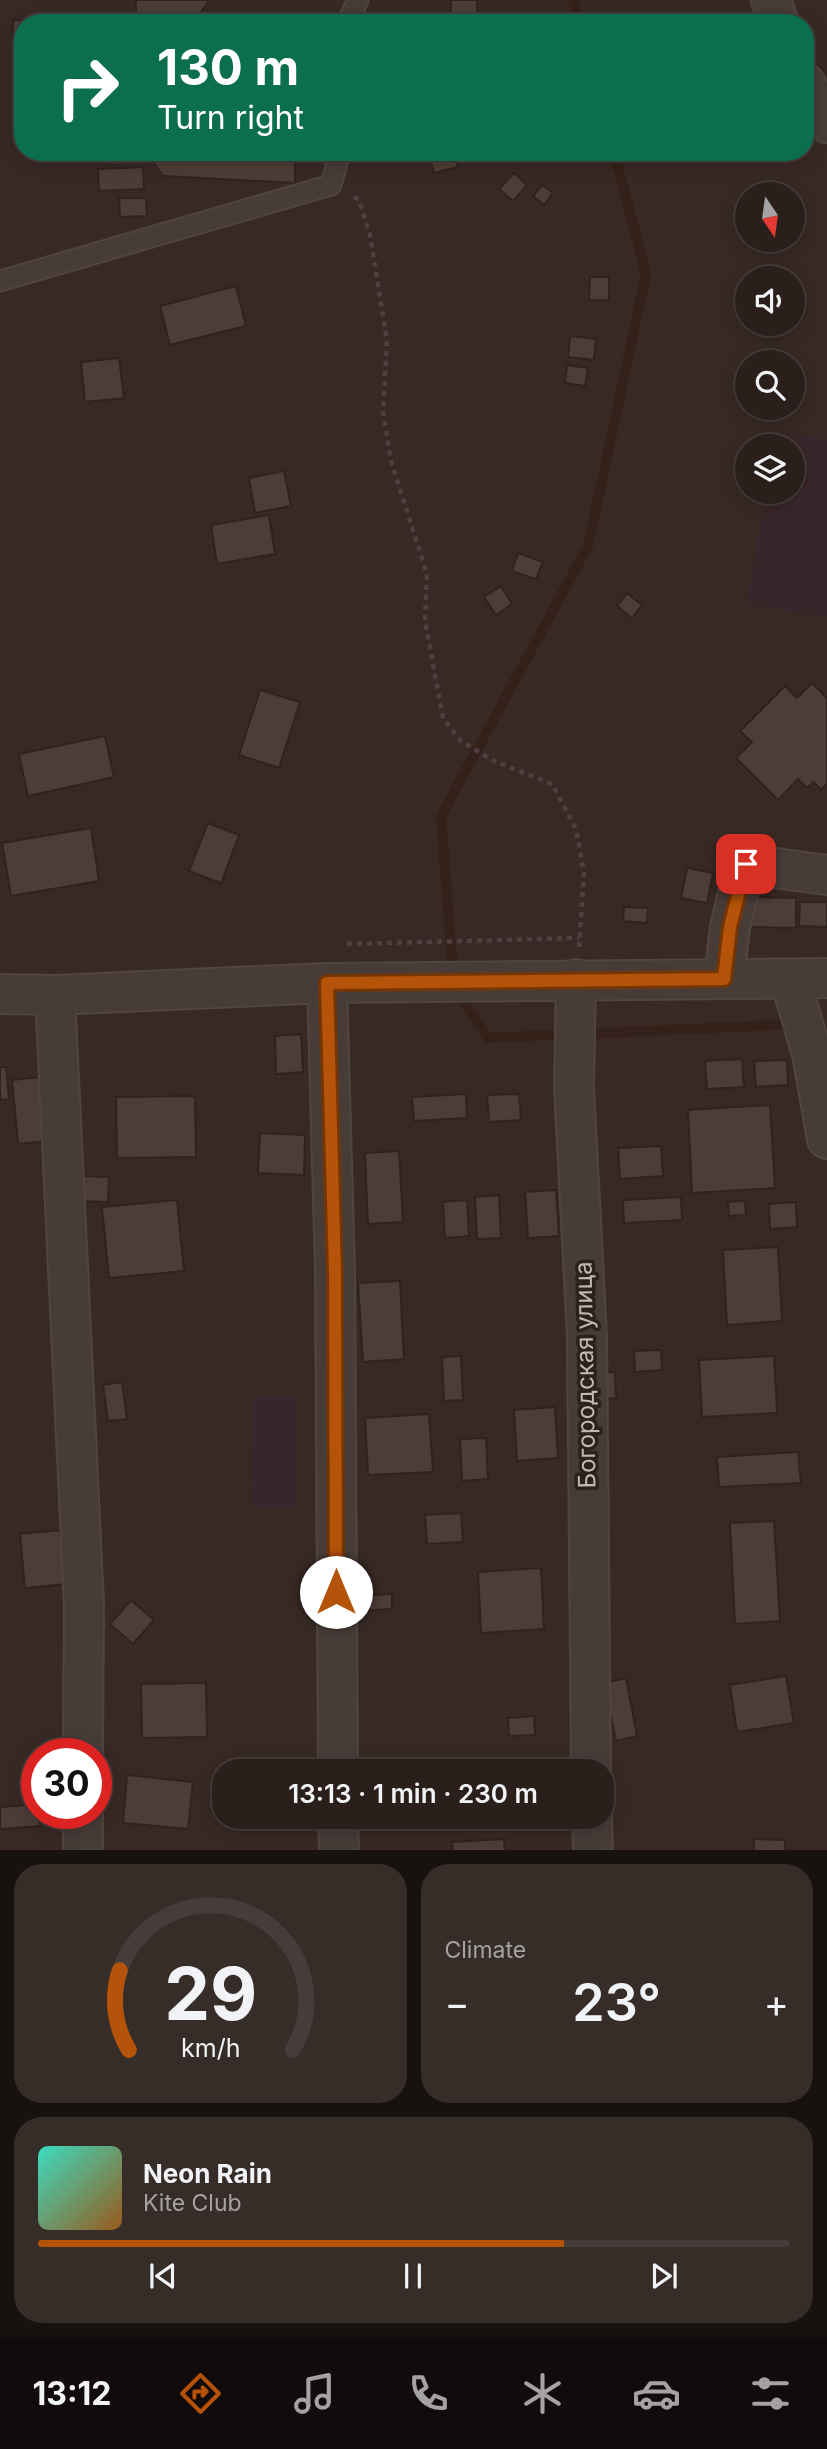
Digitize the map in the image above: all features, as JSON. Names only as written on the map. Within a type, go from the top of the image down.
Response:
[{"type":"street","points":[[814,99],[827,123]]},
{"type":"street","points":[[724,979],[730,927],[746,864],[827,875]]},
{"type":"street","name":"Богородская улица","points":[[576,979],[574,1087],[587,1337],[591,1759]]},
{"type":"street","points":[[0,994],[55,995],[327,983],[809,979],[812,1054],[827,1139]]},
{"type":"street","points":[[327,983],[335,1272],[338,1759]]},
{"type":"street","points":[[55,995],[84,1604],[83,1738]]},
{"type":"street","points":[[83,1829],[83,1850]]},
{"type":"street","points":[[338,1829],[339,1850]]},
{"type":"street","points":[[592,1829],[593,1850]]},
{"type":"lane","points":[[0,281],[331,185],[338,161]]},
{"type":"path","points":[[331,185],[359,200],[370,235],[387,341],[383,412],[391,461],[427,574],[425,620],[443,718],[461,741],[494,761],[552,783],[576,829],[584,873],[576,979]]},
{"type":"shaded area","points":[[777,430],[799,434],[776,434]]},
{"type":"shaded area","points":[[805,435],[827,439],[827,618],[746,604],[764,504],[805,504]]},
{"type":"shaded area","points":[[252,1397],[297,1397],[297,1507],[251,1507]]},
{"type":"building","points":[[136,0],[209,0],[200,14],[136,14]]},
{"type":"building","points":[[451,0],[477,0],[477,14],[451,14]]},
{"type":"building","points":[[13,20],[14,59],[13,59]]},
{"type":"building","points":[[152,161],[295,161],[295,183],[163,176]]},
{"type":"building","points":[[430,161],[456,161],[458,167],[434,173]]},
{"type":"building","points":[[143,167],[144,189],[99,191],[98,169]]},
{"type":"building","points":[[514,173],[527,185],[513,201],[499,189]]},
{"type":"building","points":[[542,185],[553,193],[544,205],[533,196]]},
{"type":"building","points":[[119,198],[146,198],[147,216],[120,217]]},
{"type":"building","points":[[590,277],[609,277],[609,300],[589,300]]},
{"type":"building","points":[[236,286],[246,326],[170,345],[160,306]]},
{"type":"building","points":[[570,336],[596,339],[594,360],[568,357]]},
{"type":"building","points":[[119,358],[124,398],[85,402],[81,362]]},
{"type":"building","points":[[567,365],[588,368],[585,386],[565,383]]},
{"type":"building","points":[[284,471],[291,506],[255,513],[249,478]]},
{"type":"building","points":[[269,515],[275,554],[217,564],[211,525]]},
{"type":"building","points":[[518,553],[543,562],[536,579],[512,571]]},
{"type":"building","points":[[501,586],[512,604],[496,615],[484,597]]},
{"type":"building","points":[[627,593],[642,605],[632,618],[617,606]]},
{"type":"building","points":[[812,683],[827,698],[827,783],[821,790],[814,782],[807,788],[798,779],[778,800],[736,758],[752,742],[740,731],[785,686],[797,698]]},
{"type":"building","points":[[260,690],[300,702],[279,768],[239,755]]},
{"type":"building","points":[[105,736],[114,777],[28,796],[19,754]]},
{"type":"building","points":[[208,823],[239,835],[221,883],[189,871]]},
{"type":"building","points":[[91,828],[99,881],[11,896],[2,843]]},
{"type":"building","points":[[687,868],[713,873],[707,903],[681,898]]},
{"type":"building","points":[[751,897],[796,898],[796,928],[750,927]]},
{"type":"building","points":[[800,902],[827,902],[827,927],[799,926]]},
{"type":"building","points":[[624,907],[648,908],[647,923],[623,921]]},
{"type":"building","points":[[301,1034],[303,1072],[276,1074],[275,1036]]},
{"type":"building","points":[[742,1059],[744,1087],[707,1089],[705,1061]]},
{"type":"building","points":[[787,1060],[788,1085],[756,1087],[754,1061]]},
{"type":"building","points":[[0,1067],[6,1067],[9,1099],[0,1100]]},
{"type":"building","points":[[41,1077],[48,1141],[18,1144],[12,1080]]},
{"type":"building","points":[[466,1094],[467,1118],[414,1121],[412,1097]]},
{"type":"building","points":[[519,1094],[521,1120],[489,1122],[487,1095]]},
{"type":"building","points":[[195,1096],[196,1157],[117,1158],[116,1097]]},
{"type":"building","points":[[770,1105],[775,1188],[692,1193],[688,1110]]},
{"type":"building","points":[[260,1133],[305,1135],[304,1175],[258,1173]]},
{"type":"building","points":[[661,1146],[663,1176],[620,1179],[618,1148]]},
{"type":"building","points":[[399,1151],[403,1222],[368,1224],[365,1153]]},
{"type":"building","points":[[81,1176],[109,1177],[108,1202],[80,1201]]},
{"type":"building","points":[[556,1190],[559,1236],[528,1238],[525,1192]]},
{"type":"building","points":[[499,1195],[501,1238],[477,1239],[475,1197]]},
{"type":"building","points":[[681,1197],[682,1220],[624,1223],[623,1200]]},
{"type":"building","points":[[177,1200],[184,1271],[109,1278],[102,1207]]},
{"type":"building","points":[[467,1200],[469,1236],[445,1238],[443,1202]]},
{"type":"building","points":[[745,1201],[746,1215],[729,1216],[728,1202]]},
{"type":"building","points":[[796,1202],[797,1227],[770,1229],[769,1204]]},
{"type":"building","points":[[778,1247],[782,1321],[727,1325],[723,1250]]},
{"type":"building","points":[[400,1281],[404,1359],[363,1362],[358,1283]]},
{"type":"building","points":[[661,1350],[662,1370],[635,1372],[634,1351]]},
{"type":"building","points":[[461,1356],[463,1400],[444,1401],[442,1357]]},
{"type":"building","points":[[774,1356],[777,1413],[702,1417],[699,1360]]},
{"type":"building","points":[[602,1372],[615,1372],[616,1398],[604,1399]]},
{"type":"building","points":[[122,1382],[127,1419],[108,1421],[103,1385]]},
{"type":"building","points":[[555,1407],[558,1458],[517,1461],[514,1410]]},
{"type":"building","points":[[429,1414],[433,1472],[368,1475],[365,1418]]},
{"type":"building","points":[[486,1438],[488,1479],[462,1481],[460,1439]]},
{"type":"building","points":[[798,1452],[801,1483],[719,1487],[717,1457]]},
{"type":"building","points":[[461,1513],[463,1542],[427,1544],[425,1515]]},
{"type":"building","points":[[774,1521],[780,1621],[735,1624],[730,1523]]},
{"type":"building","points":[[60,1530],[66,1584],[25,1588],[20,1534]]},
{"type":"building","points":[[541,1568],[544,1629],[481,1633],[478,1572]]},
{"type":"building","points":[[392,1594],[392,1609],[360,1611],[359,1596]]},
{"type":"building","points":[[131,1600],[154,1620],[133,1644],[110,1624]]},
{"type":"building","points":[[786,1676],[794,1723],[737,1732],[730,1685]]},
{"type":"building","points":[[626,1678],[637,1736],[616,1741],[604,1683]]},
{"type":"building","points":[[206,1683],[207,1737],[142,1738],[141,1684]]},
{"type":"building","points":[[534,1716],[535,1735],[509,1736],[508,1718]]},
{"type":"building","points":[[127,1775],[193,1782],[188,1829],[123,1823]]},
{"type":"building","points":[[21,1805],[21,1827],[0,1829],[0,1807]]},
{"type":"building","points":[[504,1839],[505,1850],[453,1850],[452,1842]]},
{"type":"building","points":[[754,1839],[785,1840],[785,1850],[754,1850]]},
{"type":"waterway","points":[[573,0],[577,14]]},
{"type":"waterway","points":[[453,974],[441,816],[588,546],[646,274],[616,161]]},
{"type":"waterway","points":[[457,991],[488,1038],[568,1034]]},
{"type":"waterway","points":[[583,1034],[795,1024]]},
{"type":"route","points":[[336,1592],[335,1272],[327,1066],[327,983],[724,979],[730,927],[746,864]]}]
